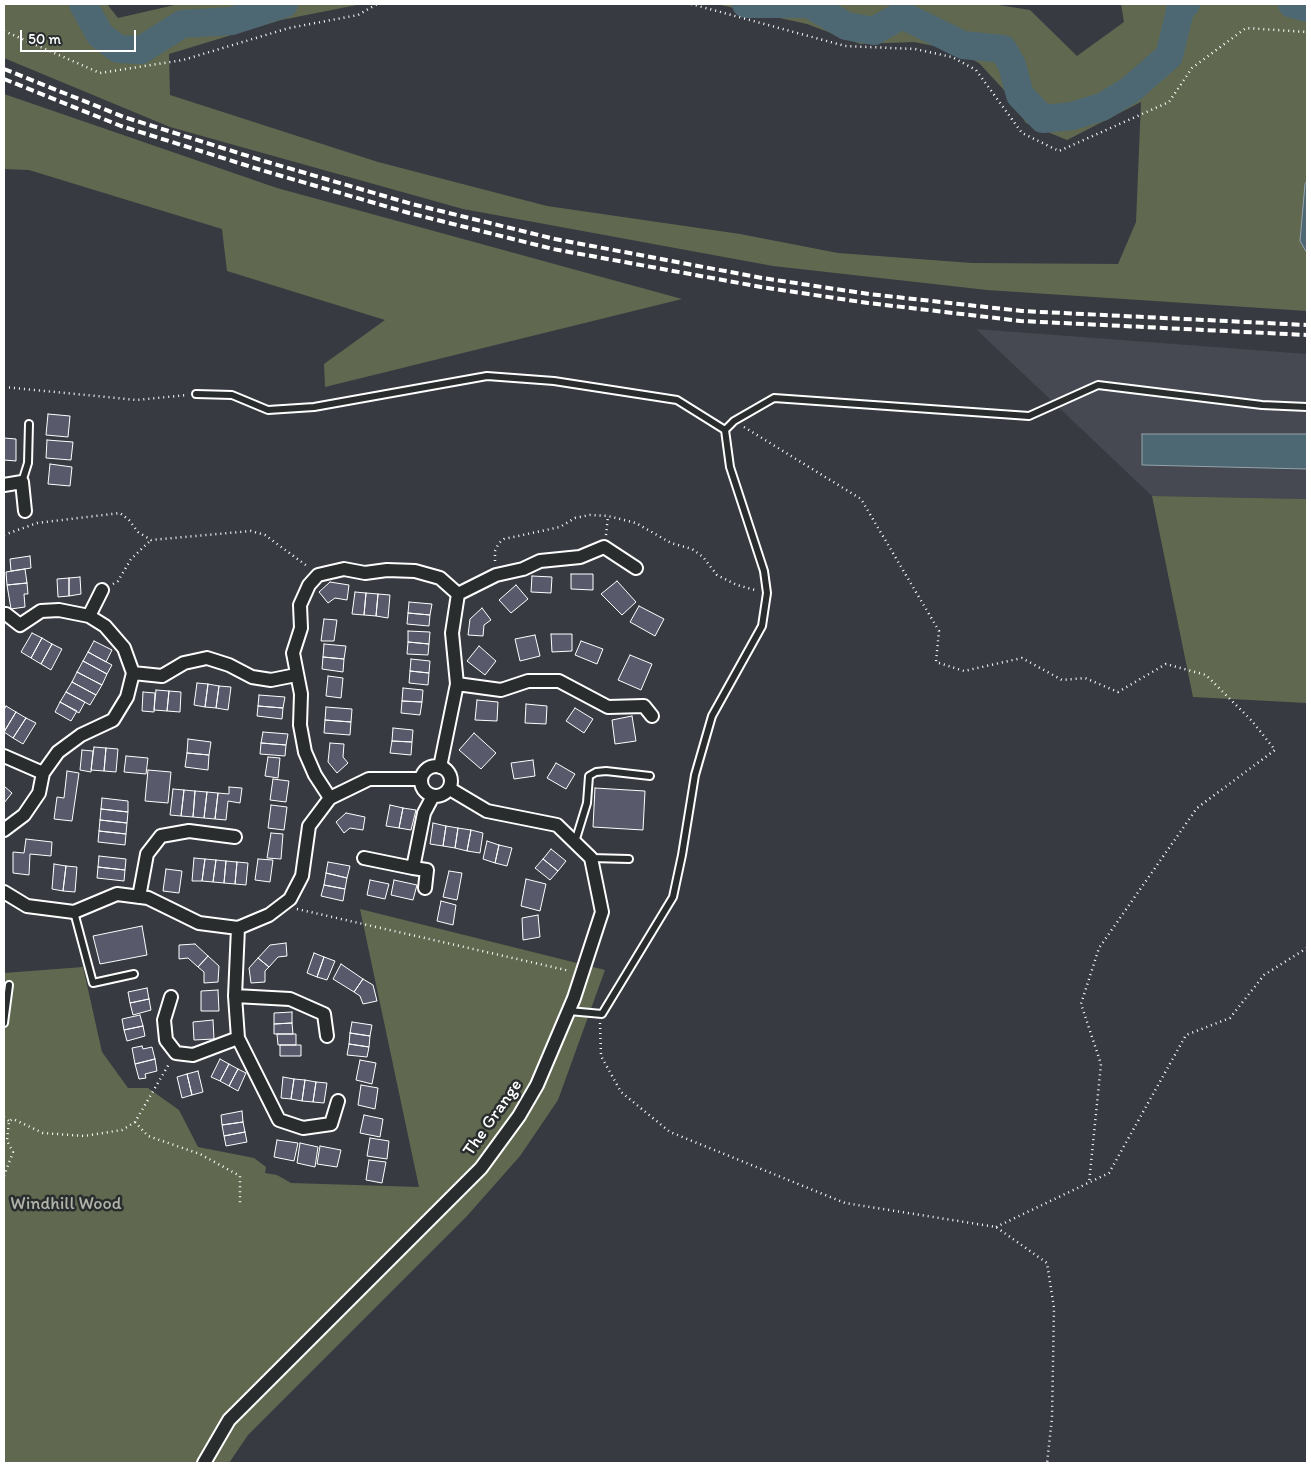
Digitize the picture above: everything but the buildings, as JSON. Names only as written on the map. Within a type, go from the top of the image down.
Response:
[{"type":"street","points":[[4,485],[22,482],[24,511]]},
{"type":"street","points":[[458,594],[496,575],[523,569],[540,561],[580,557],[604,547],[636,568]]},
{"type":"street","points":[[330,798],[315,775],[305,752],[300,725],[301,694],[293,654],[301,628],[300,605],[309,585],[318,575],[344,570],[365,573],[388,570],[415,572],[440,578],[458,594]]},
{"type":"street","points":[[89,616],[102,590]]},
{"type":"street","points":[[440,767],[457,684],[452,633],[458,594]]},
{"type":"street","points":[[4,830],[24,815],[39,793],[42,773],[58,752],[81,735],[113,720],[127,697],[133,673],[124,648],[105,626],[89,616],[59,610],[41,611],[20,625],[6,614]]},
{"type":"street","points":[[133,673],[162,676],[184,663],[208,658],[252,677],[271,680],[296,675]]},
{"type":"street","points":[[457,684],[501,690],[528,681],[559,681],[608,707],[644,706],[652,716]]},
{"type":"street","points":[[4,756],[42,773]]},
{"type":"street","points":[[440,767],[450,776],[450,789],[443,795],[433,796],[425,792],[421,779],[426,770],[440,767]]},
{"type":"street","points":[[5,896],[27,906],[74,912],[116,894],[138,896],[148,898],[199,923],[238,928],[269,915],[290,899],[302,876],[309,826],[330,798],[369,779],[421,779]]},
{"type":"street","points":[[450,789],[487,811],[557,825],[591,858]]},
{"type":"street","points":[[413,868],[424,813],[433,796]]},
{"type":"street","points":[[138,896],[147,854],[162,836],[189,832],[235,837]]},
{"type":"street","points":[[364,858],[427,870],[425,888]]},
{"type":"street","name":"The Grange","points":[[204,1463],[229,1420],[481,1168],[519,1116],[537,1085],[569,1011],[602,912],[591,858]]},
{"type":"street","points":[[238,928],[235,996],[238,1038],[279,1120],[303,1128],[331,1124],[338,1102]]},
{"type":"street","points":[[235,996],[290,999],[324,1014],[327,1036]]},
{"type":"street","points":[[171,997],[164,1020],[166,1040],[176,1053],[194,1055],[238,1038]]},
{"type":"lane","points":[[196,394],[232,395],[268,410],[314,407],[487,376],[554,381],[677,400],[724,430],[730,467],[764,570],[767,593],[762,626],[712,716],[695,775],[682,856],[673,897],[602,1014],[569,1011]]},
{"type":"lane","points":[[724,430],[734,421],[774,398],[1029,416],[1098,385],[1262,405],[1307,407]]},
{"type":"lane","points":[[22,482],[28,462],[29,424]]},
{"type":"lane","points":[[575,842],[587,803],[589,776],[596,772],[606,771],[650,776]]},
{"type":"lane","points":[[591,858],[629,859]]},
{"type":"lane","points":[[74,912],[93,983],[134,974]]},
{"type":"lane","points":[[4,1023],[9,985]]},
{"type":"path","points":[[4,31],[100,73],[183,60],[289,28],[358,15],[377,4]]},
{"type":"path","points":[[691,4],[845,46],[916,50],[952,57],[976,70],[1022,133],[1059,151],[1168,102],[1192,68],[1246,28],[1307,32]]},
{"type":"path","points":[[4,387],[137,400],[196,394]]},
{"type":"path","points":[[734,421],[861,499],[939,631],[936,662],[964,671],[1022,658],[1062,680],[1085,678],[1118,692],[1166,664],[1206,675],[1252,721],[1275,750],[1197,808],[1099,948],[1081,1004],[1101,1064],[1089,1183]]},
{"type":"path","points":[[4,535],[37,523],[120,513],[129,520],[138,532],[151,540],[252,531],[265,536],[318,575]]},
{"type":"path","points":[[495,551],[499,543],[504,539],[560,527],[575,518],[590,515],[608,516],[636,523],[671,543],[692,549],[702,557],[717,575],[737,585],[767,593]]},
{"type":"path","points":[[102,590],[118,581],[131,559],[151,540]]},
{"type":"path","points":[[283,905],[314,915],[571,972],[585,965]]},
{"type":"path","points":[[996,1227],[1109,1173],[1186,1035],[1230,1018],[1264,975],[1307,948]]},
{"type":"path","points":[[568,980],[571,972]]},
{"type":"path","points":[[602,1014],[599,1027],[601,1056],[621,1092],[670,1132],[845,1203],[996,1227],[1047,1263],[1054,1308],[1052,1418],[1047,1463]]},
{"type":"path","points":[[9,1121],[13,1119],[42,1133],[84,1136],[122,1130],[135,1122],[176,1053]]},
{"type":"path","points":[[4,1117],[9,1121]]},
{"type":"path","points":[[4,1176],[14,1152],[6,1142],[9,1121]]},
{"type":"path","points":[[135,1122],[148,1136],[200,1154],[240,1176],[240,1204]]},
{"type":"shaded area","points":[[976,329],[1307,354],[1307,499],[1152,496]]},
{"type":"green space","points":[[4,4],[107,4],[118,18],[179,4],[362,4],[281,20],[169,54],[170,95],[378,162],[547,206],[740,234],[838,253],[972,263],[1118,264],[1136,222],[1141,102],[1067,140],[1026,123],[1004,90],[979,63],[955,50],[914,42],[860,44],[807,24],[716,4],[992,4],[1030,10],[1077,56],[1124,22],[1121,4],[1307,4],[1307,311],[987,290],[773,266],[463,209],[170,127],[4,58]]},
{"type":"green space","points":[[4,94],[277,188],[682,299],[325,387],[324,364],[385,320],[227,271],[222,229],[29,170],[4,169]]},
{"type":"green space","points":[[1152,496],[1307,499],[1307,703],[1193,697]]},
{"type":"green space","name":"Windhill Wood","points":[[360,909],[605,970],[558,1100],[520,1156],[467,1216],[248,1435],[229,1463],[4,1463],[4,973],[83,967],[102,1052],[128,1088],[148,1088],[179,1110],[198,1147],[254,1158],[266,1167],[265,1173],[277,1175],[291,1183],[419,1187]]},
{"type":"water","points":[[1307,181],[1307,253],[1300,241],[1305,184]]},
{"type":"water","points":[[1142,434],[1307,434],[1307,469],[1142,465]]},
{"type":"waterway","points":[[83,4],[100,35],[118,49],[141,50],[182,24],[232,21],[284,4]]},
{"type":"waterway","points":[[746,4],[809,4],[846,26],[874,31],[902,15],[963,45],[1003,49],[1012,65],[1020,95],[1043,119],[1072,116],[1102,107],[1130,90],[1169,56],[1181,7],[1186,4]]},
{"type":"waterway","points":[[1292,4],[1307,8]]},
{"type":"railway","points":[[4,69],[124,117],[264,161],[412,204],[555,239],[762,278],[869,294],[1022,311],[1307,325]]},
{"type":"railway","points":[[4,79],[121,126],[261,170],[409,213],[553,249],[761,287],[868,303],[1021,321],[1307,335]]}]
